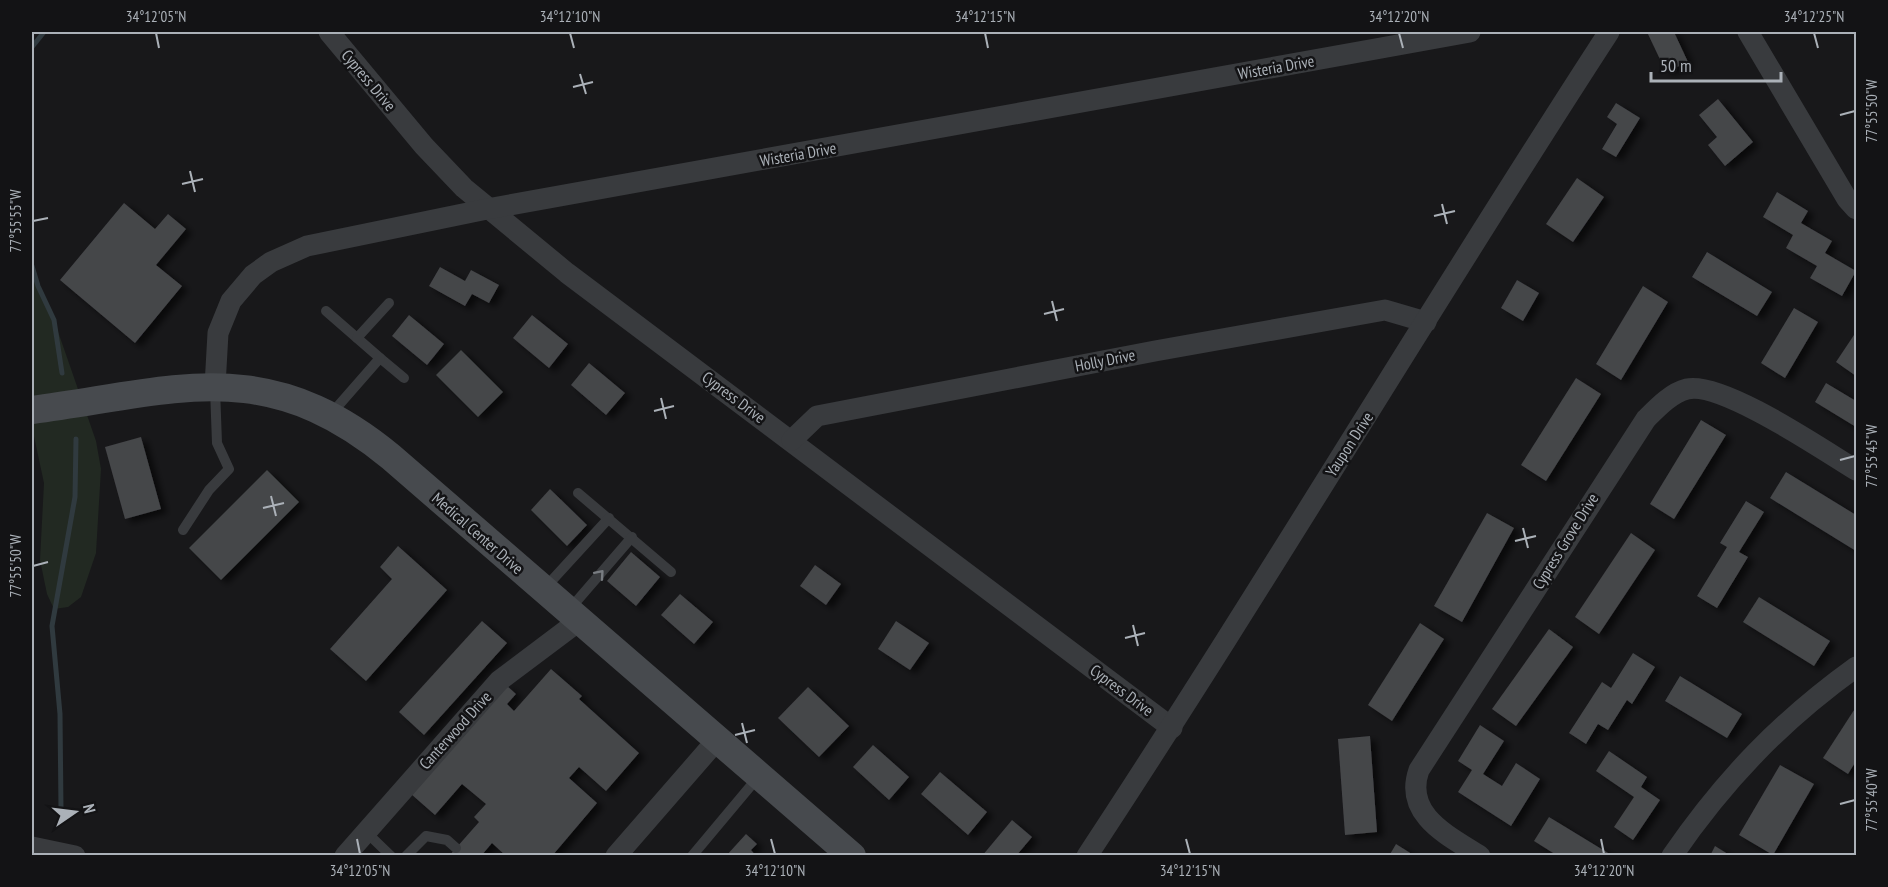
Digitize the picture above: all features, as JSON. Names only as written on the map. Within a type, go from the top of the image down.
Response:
[{"type":"street","name":"Cypress Drive","points":[[328,32],[424,146],[488,208],[567,273],[1172,728]]},
{"type":"street","name":"Wisteria Drive","points":[[215,386],[216,349],[223,317],[242,286],[272,262],[288,253],[323,242],[488,208],[1470,32]]},
{"type":"street","name":"Yaupon Drive","points":[[1087,855],[1172,728],[1518,172],[1609,32]]},
{"type":"street","points":[[1748,32],[1847,199],[1857,209]]},
{"type":"street","name":"Holly Drive","points":[[792,440],[818,416],[1143,353],[1385,310],[1426,322]]},
{"type":"street","name":"Medical Center Drive","points":[[32,410],[174,388],[215,386],[248,388],[286,396],[330,414],[382,449],[852,855]]},
{"type":"street","name":"Cypress Grove Drive","points":[[1480,855],[1428,820],[1417,800],[1416,779],[1603,482],[1646,419],[1660,404],[1687,389],[1714,391],[1760,413],[1857,470]]},
{"type":"street","name":"Canterwood Drive","points":[[345,855],[499,681],[574,615]]},
{"type":"street","points":[[1672,855],[1707,806],[1771,737],[1819,694],[1857,667]]},
{"type":"street","points":[[618,855],[717,740]]},
{"type":"street","points":[[32,847],[75,855]]},
{"type":"lane","points":[[357,338],[389,303]]},
{"type":"lane","points":[[326,311],[404,378]]},
{"type":"lane","points":[[330,414],[380,358]]},
{"type":"lane","points":[[183,530],[209,490],[229,469],[217,443],[215,386]]},
{"type":"lane","points":[[578,493],[671,572]]},
{"type":"lane","points":[[544,589],[609,518]]},
{"type":"lane","points":[[574,615],[632,537]]},
{"type":"lane","points":[[692,855],[759,776]]},
{"type":"lane","points":[[365,831],[391,855]]},
{"type":"lane","points":[[406,855],[426,836],[447,840],[456,848]]},
{"type":"shaded area","points":[[32,266],[38,286],[54,320],[96,441],[101,469],[96,553],[81,597],[68,607],[54,609],[47,594],[40,560],[44,483],[32,427]]},
{"type":"building","points":[[1647,32],[1674,32],[1688,62],[1666,72]]},
{"type":"building","points":[[1718,99],[1753,142],[1725,166],[1708,145],[1717,137],[1699,115]]},
{"type":"building","points":[[1616,103],[1640,118],[1616,157],[1602,149],[1617,124],[1607,117]]},
{"type":"building","points":[[1577,178],[1604,197],[1573,242],[1546,224]]},
{"type":"building","points":[[1777,192],[1808,211],[1801,223],[1832,241],[1825,253],[1856,271],[1842,296],[1810,278],[1817,266],[1786,248],[1793,235],[1763,217]]},
{"type":"building","points":[[124,203],[155,229],[168,214],[186,229],[156,265],[182,286],[135,343],[60,280]]},
{"type":"building","points":[[1707,252],[1772,292],[1757,316],[1692,277]]},
{"type":"building","points":[[440,267],[465,281],[471,270],[499,285],[489,303],[472,294],[465,306],[429,286]]},
{"type":"building","points":[[1517,280],[1539,293],[1523,321],[1501,308]]},
{"type":"building","points":[[1643,286],[1668,302],[1621,380],[1596,364]]},
{"type":"building","points":[[1794,308],[1818,322],[1785,378],[1761,363]]},
{"type":"building","points":[[409,315],[444,344],[427,365],[392,336]]},
{"type":"building","points":[[532,315],[568,344],[549,368],[513,338]]},
{"type":"building","points":[[1856,332],[1856,376],[1836,362]]},
{"type":"building","points":[[461,350],[503,392],[478,417],[436,375]]},
{"type":"building","points":[[589,363],[625,393],[606,415],[571,385]]},
{"type":"building","points":[[1576,378],[1601,394],[1546,481],[1521,465]]},
{"type":"building","points":[[1826,383],[1856,401],[1856,427],[1815,402]]},
{"type":"building","points":[[1701,420],[1726,435],[1674,519],[1650,504]]},
{"type":"building","points":[[141,437],[161,509],[125,519],[105,447]]},
{"type":"building","points":[[267,470],[299,502],[221,580],[189,548]]},
{"type":"building","points":[[1786,472],[1856,515],[1856,551],[1770,498]]},
{"type":"building","points":[[550,489],[587,525],[567,546],[531,510]]},
{"type":"building","points":[[1746,501],[1764,512],[1739,552],[1748,557],[1717,608],[1697,596],[1727,547],[1720,543]]},
{"type":"building","points":[[1487,513],[1514,528],[1462,622],[1434,606]]},
{"type":"building","points":[[1631,533],[1655,550],[1599,634],[1575,617]]},
{"type":"building","points":[[398,546],[447,590],[366,681],[330,649],[392,579],[380,567]]},
{"type":"building","points":[[631,552],[660,577],[636,606],[607,581]]},
{"type":"building","points":[[815,565],[841,584],[826,605],[800,586]]},
{"type":"building","points":[[680,594],[713,622],[694,644],[661,615]]},
{"type":"building","points":[[1759,597],[1830,641],[1814,666],[1743,622]]},
{"type":"building","points":[[482,621],[507,643],[424,735],[399,712]]},
{"type":"building","points":[[896,621],[929,643],[910,670],[878,649]]},
{"type":"building","points":[[1420,623],[1444,639],[1392,721],[1368,705]]},
{"type":"building","points":[[1549,629],[1573,647],[1516,726],[1492,709]]},
{"type":"building","points":[[1633,653],[1655,667],[1632,704],[1627,700],[1608,730],[1598,724],[1586,744],[1569,733],[1602,682],[1611,688]]},
{"type":"building","points":[[551,669],[582,696],[579,699],[639,753],[606,791],[579,767],[569,778],[597,803],[552,856],[506,856],[492,843],[481,856],[449,856],[479,822],[474,817],[486,804],[462,784],[435,815],[411,794],[506,685],[516,694],[507,704],[514,711]]},
{"type":"building","points":[[1680,676],[1742,714],[1727,738],[1665,701]]},
{"type":"building","points":[[808,687],[849,726],[819,757],[778,718]]},
{"type":"building","points":[[1856,707],[1856,761],[1848,774],[1823,758]]},
{"type":"building","points":[[1480,725],[1504,741],[1483,774],[1502,786],[1516,763],[1540,779],[1511,826],[1458,792],[1472,770],[1458,761]]},
{"type":"building","points":[[1370,736],[1377,832],[1345,835],[1338,739]]},
{"type":"building","points":[[873,745],[909,777],[889,800],[853,767]]},
{"type":"building","points":[[1609,751],[1647,777],[1641,787],[1660,800],[1633,840],[1614,827],[1634,797],[1596,771]]},
{"type":"building","points":[[1780,765],[1814,784],[1773,855],[1739,835]]},
{"type":"building","points":[[940,772],[987,812],[968,835],[921,794]]},
{"type":"building","points":[[1549,817],[1613,856],[1558,856],[1534,841]]},
{"type":"building","points":[[1012,820],[1032,837],[1016,856],[982,856]]},
{"type":"building","points":[[746,834],[757,844],[751,850],[756,856],[726,856]]},
{"type":"building","points":[[1396,844],[1415,856],[1389,856]]},
{"type":"building","points":[[1715,846],[1731,856],[1710,856]]},
{"type":"waterway","points":[[32,47],[44,32]]},
{"type":"waterway","points":[[32,266],[38,286],[54,320],[62,373]]},
{"type":"waterway","points":[[61,809],[60,714],[52,626],[75,497],[76,439]]}]
